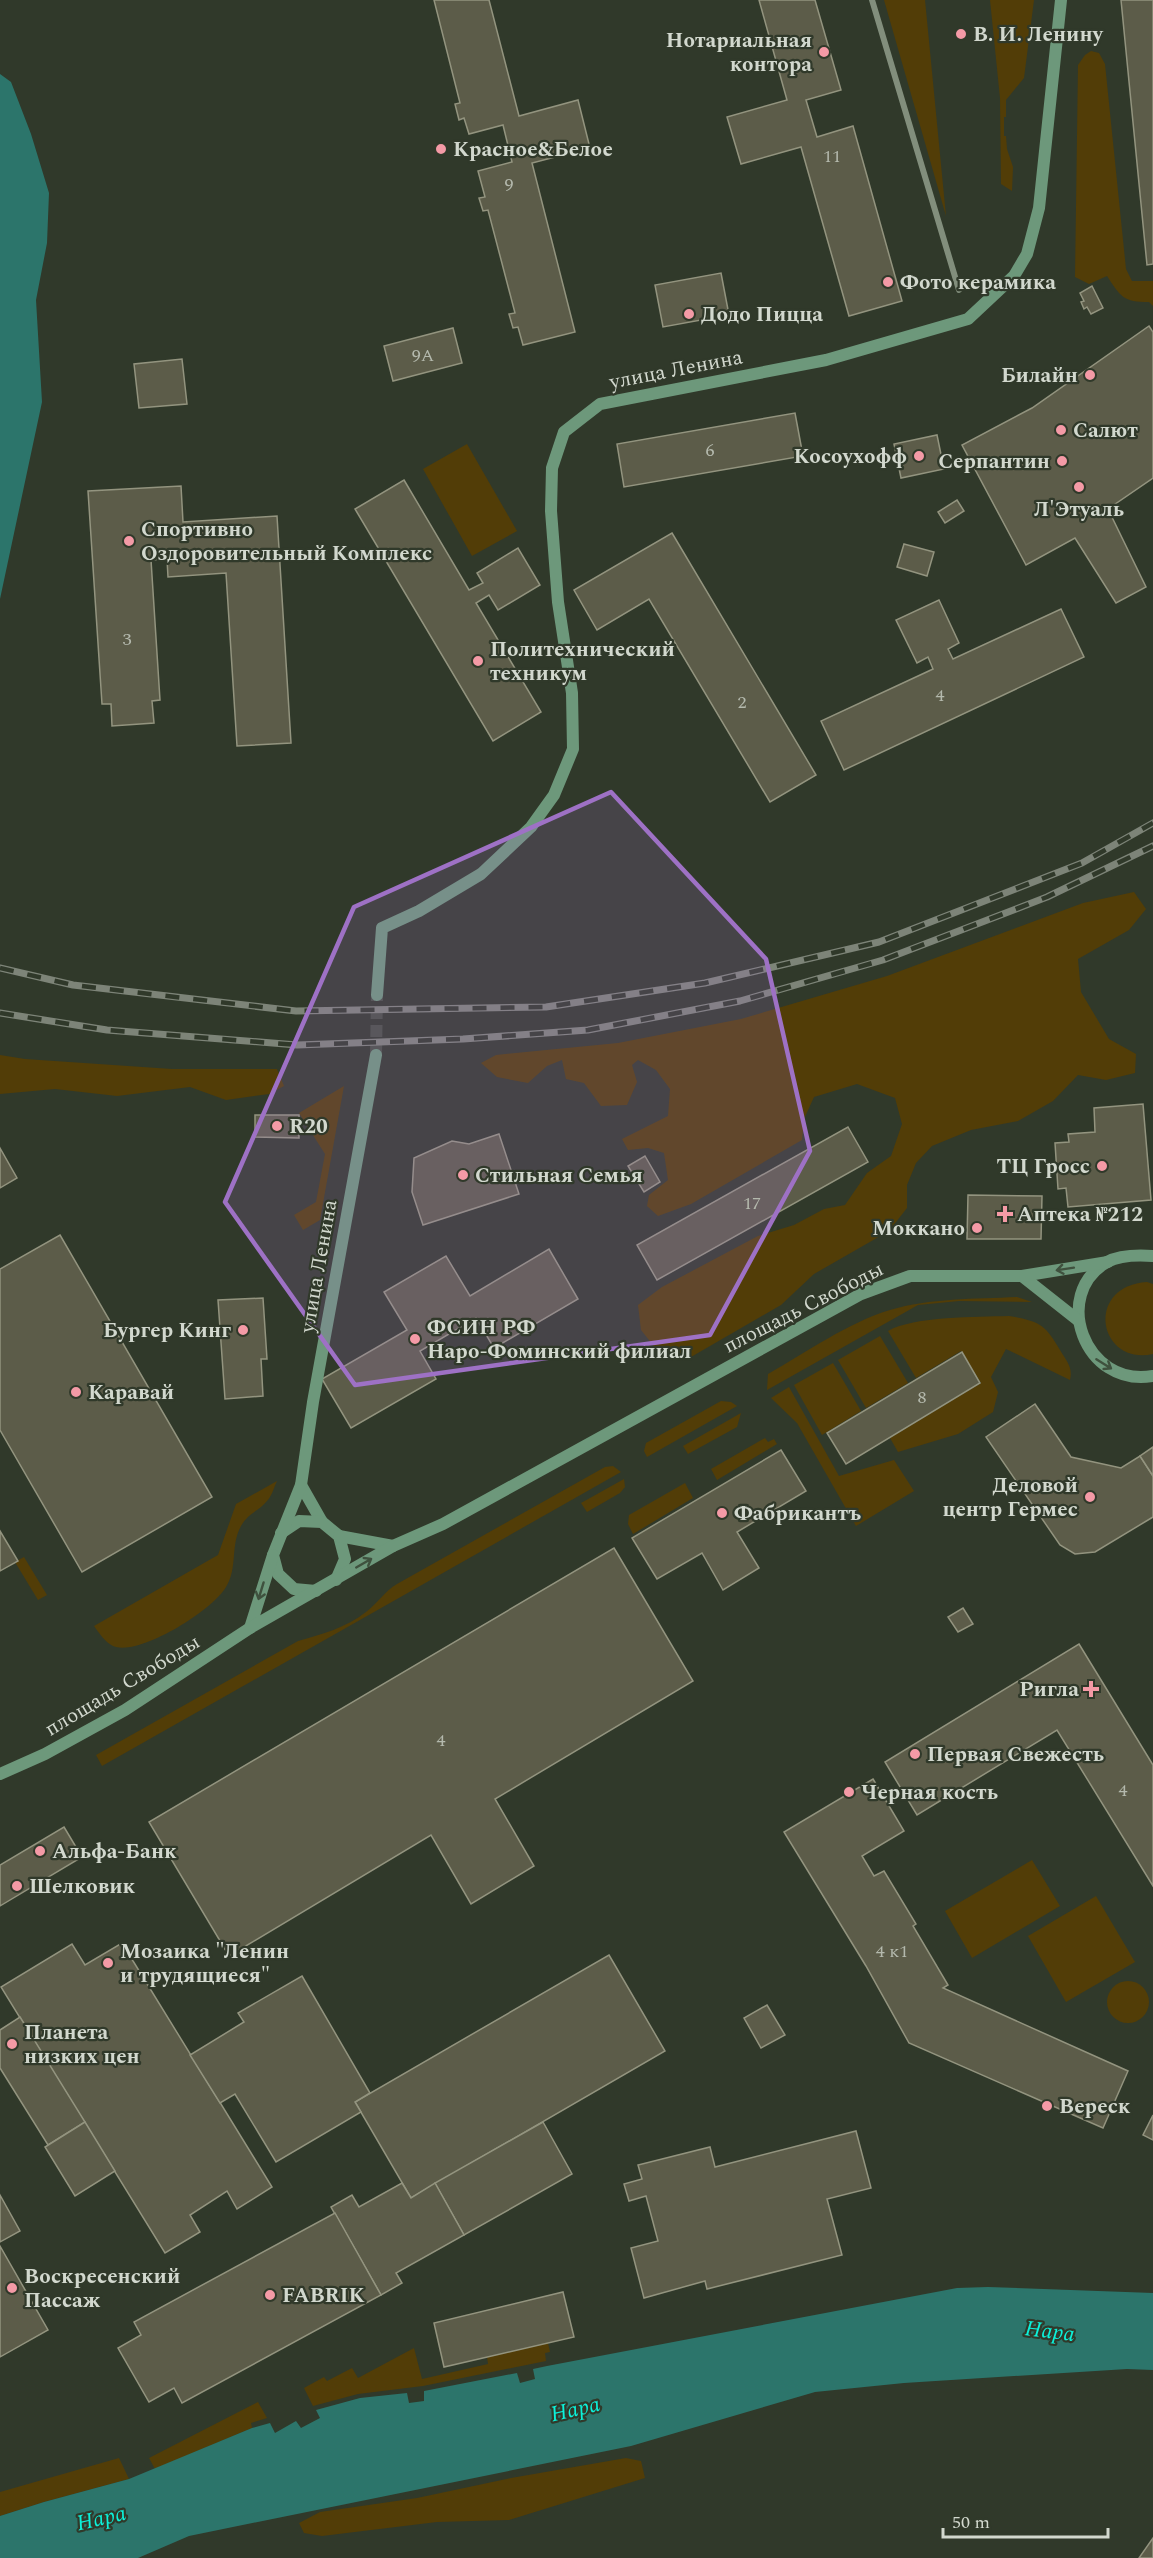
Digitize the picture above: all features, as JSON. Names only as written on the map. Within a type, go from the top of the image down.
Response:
[{"type":"street","points":[[872,0],[959,290]]},
{"type":"street","name":"улица Ленина","points":[[378,995],[382,928],[419,911],[481,874],[531,828],[554,795],[573,749],[572,693],[558,602],[550,512],[552,468],[564,432],[600,404],[826,360],[968,319],[1014,276],[1027,254],[1039,208],[1061,0]]},
{"type":"street","name":"улица Ленина","points":[[280,1533],[301,1485],[313,1402],[376,1055]]},
{"type":"street","name":"площадь Свободы","points":[[0,1779],[5,1772],[125,1710],[250,1628],[393,1546],[443,1524],[861,1294],[910,1276],[1022,1276],[1108,1262],[1124,1257],[1153,1256]]},
{"type":"street","points":[[1108,1262],[1092,1275],[1082,1293],[1079,1321],[1088,1347],[1095,1359],[1107,1367],[1132,1377],[1153,1376]]},
{"type":"street","points":[[1022,1276],[1079,1321]]},
{"type":"street","points":[[301,1485],[322,1522],[339,1536],[393,1546]]},
{"type":"street","points":[[250,1628],[280,1533],[299,1521],[322,1522]]},
{"type":"street","points":[[336,1580],[345,1559],[339,1536]]},
{"type":"street","points":[[273,1555],[278,1574],[294,1589],[316,1591]]},
{"type":"highlighted area","points":[[611,792],[766,959],[810,1151],[710,1335],[355,1385],[225,1202],[354,907]]},
{"type":"shaded area","points":[[884,0],[925,0],[946,216]]},
{"type":"shaded area","points":[[990,0],[1034,0],[1024,78],[1006,100],[1006,117],[1004,117],[1004,136],[1006,136],[1007,149],[1013,167],[1012,191],[1001,184],[1000,98]]},
{"type":"shaded area","points":[[1091,51],[1099,53],[1105,64],[1126,269],[1132,281],[1153,281],[1153,306],[1149,302],[1133,301],[1124,297],[1107,276],[1089,284],[1075,277],[1078,65]]},
{"type":"shaded area","points":[[467,444],[517,531],[472,556],[423,469]]},
{"type":"shaded area","points":[[1134,892],[1146,909],[1129,930],[1078,959],[1081,992],[1109,1039],[1136,1054],[1135,1073],[1106,1080],[1078,1075],[1053,1101],[1018,1121],[971,1130],[932,1146],[916,1163],[907,1185],[907,1208],[889,1231],[814,1274],[781,1305],[691,1357],[661,1355],[641,1330],[638,1305],[662,1287],[758,1236],[794,1225],[824,1209],[845,1205],[867,1173],[891,1156],[902,1124],[895,1098],[857,1084],[814,1097],[804,1119],[802,1140],[691,1204],[658,1216],[647,1206],[649,1195],[668,1180],[664,1153],[648,1148],[628,1150],[622,1139],[668,1116],[670,1089],[656,1070],[638,1060],[632,1065],[637,1082],[627,1105],[601,1106],[584,1083],[566,1079],[562,1060],[547,1066],[528,1083],[497,1077],[481,1063],[496,1055],[618,1043],[741,1019],[887,976],[1083,903]]},
{"type":"shaded area","points":[[0,1055],[25,1059],[172,1069],[277,1069],[284,1086],[269,1094],[226,1100],[190,1087],[117,1096],[55,1089],[0,1094]]},
{"type":"shaded area","points":[[344,1086],[320,1220],[303,1230],[294,1215],[316,1202],[325,1154],[299,1113]]},
{"type":"shaded area","points":[[1147,1282],[1153,1284],[1153,1354],[1134,1355],[1120,1348],[1110,1338],[1106,1324],[1107,1310],[1114,1297],[1127,1287]]},
{"type":"shaded area","points":[[1017,1297],[1032,1302],[959,1301],[918,1305],[767,1390],[768,1374],[858,1322],[890,1310],[921,1303]]},
{"type":"shaded area","points":[[1009,1316],[1034,1322],[1050,1334],[1069,1365],[1070,1380],[1006,1349],[991,1377],[998,1392],[993,1412],[958,1434],[898,1452],[890,1438],[981,1383],[961,1351],[916,1378],[888,1331],[913,1322],[929,1320]]},
{"type":"shaded area","points":[[880,1336],[908,1383],[866,1408],[838,1360]]},
{"type":"shaded area","points":[[833,1363],[861,1411],[822,1435],[794,1385]]},
{"type":"shaded area","points":[[789,1387],[839,1476],[894,1460],[914,1491],[856,1526],[797,1423],[771,1398]]},
{"type":"shaded area","points":[[721,1401],[731,1402],[737,1406],[647,1457],[644,1451],[646,1443]]},
{"type":"shaded area","points":[[741,1413],[737,1427],[688,1454],[683,1446]]},
{"type":"shaded area","points":[[765,1438],[768,1442],[774,1439],[777,1444],[717,1480],[711,1469]]},
{"type":"shaded area","points":[[613,1466],[621,1472],[102,1766],[96,1755],[298,1641],[334,1630],[358,1618],[397,1584],[605,1467]]},
{"type":"shaded area","points":[[624,1479],[625,1487],[620,1493],[587,1512],[581,1503]]},
{"type":"shaded area","points":[[277,1481],[269,1499],[241,1526],[236,1541],[230,1580],[218,1597],[207,1607],[174,1629],[140,1645],[125,1648],[113,1646],[102,1637],[94,1626],[218,1555],[236,1504]]},
{"type":"shaded area","points":[[685,1483],[693,1498],[633,1534],[628,1524],[629,1515]]},
{"type":"shaded area","points":[[24,1557],[47,1595],[38,1600],[15,1562]]},
{"type":"shaded area","points":[[1032,1860],[1060,1906],[972,1958],[945,1911]]},
{"type":"shaded area","points":[[1096,1896],[1135,1962],[1066,2002],[1028,1936]]},
{"type":"shaded area","points":[[1128,1981],[1143,1987],[1149,2002],[1143,2017],[1128,2023],[1113,2017],[1107,2002],[1113,1987]]},
{"type":"shaded area","points":[[548,2343],[550,2352],[545,2353],[546,2361],[423,2386],[358,2394],[313,2406],[304,2388],[324,2377],[327,2381],[352,2368],[358,2378],[414,2348],[422,2379],[488,2364],[487,2357]]},
{"type":"shaded area","points":[[258,2402],[267,2418],[251,2423],[252,2428],[155,2469],[149,2458]]},
{"type":"shaded area","points":[[119,2458],[129,2479],[0,2516],[0,2492]]},
{"type":"shaded area","points":[[626,2458],[641,2461],[645,2478],[509,2520],[437,2522],[322,2536],[304,2533],[299,2523],[320,2512],[417,2498],[511,2478]]},
{"type":"water","points":[[0,74],[11,82],[31,134],[49,193],[47,243],[36,300],[42,402],[0,599]]},
{"type":"water","name":"Нара","points":[[957,2288],[1153,2293],[1153,2370],[1127,2369],[904,2383],[815,2392],[631,2446],[189,2536],[138,2558],[0,2558],[0,2516],[129,2479],[252,2428],[270,2423],[275,2433],[296,2421],[301,2428],[320,2418],[316,2410],[360,2398],[407,2393],[409,2403],[424,2401],[424,2391],[517,2373],[520,2383],[535,2379],[533,2369],[547,2366]]},
{"type":"building","points":[[434,0],[489,0],[519,116],[578,100],[590,148],[532,163],[575,332],[523,345],[518,327],[513,328],[509,314],[515,313],[488,210],[483,211],[479,198],[485,197],[478,171],[512,162],[503,125],[469,134],[464,118],[459,120],[455,104],[460,103]]},
{"type":"building","points":[[759,0],[815,0],[841,90],[806,100],[817,137],[853,126],[902,301],[849,316],[801,147],[741,164],[727,117],[787,100]]},
{"type":"building","points":[[1121,0],[1153,0],[1153,264],[1147,265]]},
{"type":"building","points":[[721,273],[729,315],[663,327],[655,285]]},
{"type":"building","points":[[1092,286],[1103,308],[1091,314],[1087,307],[1084,309],[1081,302],[1084,301],[1080,293]]},
{"type":"building","name":"Серпантин","points":[[1149,326],[1153,332],[1153,478],[1108,509],[1146,587],[1116,603],[1075,538],[1026,565],[962,445],[1032,408]]},
{"type":"building","points":[[453,328],[462,363],[393,381],[384,346]]},
{"type":"building","points":[[182,359],[187,404],[139,408],[134,364]]},
{"type":"building","points":[[795,413],[803,456],[624,487],[617,444]]},
{"type":"building","name":"Косоухофф","points":[[937,435],[944,469],[901,478],[894,444]]},
{"type":"building","name":"Политехнический техникум","points":[[404,480],[469,590],[483,583],[477,573],[518,548],[540,585],[498,610],[489,595],[476,603],[541,712],[493,741],[355,509]]},
{"type":"building","points":[[181,486],[183,522],[277,516],[291,743],[237,746],[226,573],[168,577],[167,559],[151,560],[160,700],[152,701],[154,723],[112,726],[111,704],[102,704],[88,491]]},
{"type":"building","points":[[957,500],[964,511],[945,523],[938,512]]},
{"type":"building","points":[[672,533],[816,775],[770,802],[649,599],[597,630],[574,590]]},
{"type":"building","points":[[904,544],[934,552],[927,576],[897,567]]},
{"type":"building","points":[[939,600],[959,643],[948,649],[953,659],[1061,609],[1084,657],[844,770],[821,721],[933,669],[928,657],[917,663],[896,620]]},
{"type":"building","name":"ТЦ Гросс","points":[[1143,1104],[1151,1200],[1068,1207],[1066,1188],[1058,1189],[1055,1143],[1069,1142],[1068,1134],[1095,1132],[1094,1108]]},
{"type":"building","name":"R20","points":[[255,1115],[299,1115],[299,1138],[255,1137]]},
{"type":"building","points":[[848,1127],[868,1162],[657,1280],[637,1245]]},
{"type":"building","name":"Стильная Семья","points":[[499,1134],[519,1194],[423,1225],[412,1192],[414,1158],[452,1141],[469,1144]]},
{"type":"building","points":[[0,1148],[17,1178],[0,1188]]},
{"type":"building","points":[[645,1156],[660,1182],[644,1192],[628,1166]]},
{"type":"building","name":"Аптека №212","points":[[968,1195],[1042,1196],[1041,1239],[967,1239]]},
{"type":"building","name":"Каравай","points":[[60,1235],[212,1497],[82,1572],[0,1430],[0,1269]]},
{"type":"building","name":"ФСИН РФ Наро-Фоминский филиал","points":[[549,1249],[578,1299],[494,1348],[476,1318],[420,1351],[436,1379],[351,1428],[322,1379],[407,1330],[384,1292],[446,1256],[470,1296]]},
{"type":"building","name":"Бургер Кинг","points":[[263,1298],[267,1359],[261,1359],[263,1396],[225,1399],[218,1300]]},
{"type":"building","points":[[962,1352],[980,1383],[846,1464],[827,1433]]},
{"type":"building","name":"Деловой центр Гермес","points":[[1035,1404],[1071,1457],[1121,1468],[1140,1456],[1153,1476],[1153,1517],[1095,1552],[1075,1554],[1060,1545],[986,1437]]},
{"type":"building","points":[[1153,1447],[1153,1476],[1140,1456]]},
{"type":"building","name":"Фабрикантъ","points":[[781,1450],[806,1491],[737,1532],[759,1568],[723,1590],[702,1553],[657,1579],[632,1538]]},
{"type":"building","points":[[0,1531],[18,1561],[0,1571]]},
{"type":"building","points":[[614,1548],[693,1681],[495,1799],[534,1866],[471,1904],[431,1835],[229,1956],[149,1822]]},
{"type":"building","points":[[963,1608],[973,1624],[958,1632],[948,1617]]},
{"type":"building","points":[[1079,1644],[1153,1765],[1153,1886],[1057,1730],[917,1815],[885,1762]]},
{"type":"building","points":[[873,1779],[904,1831],[862,1856],[874,1876],[884,1871],[916,1924],[913,1926],[948,1985],[943,1988],[1128,2071],[1103,2128],[909,2043],[866,1966],[784,1832]]},
{"type":"building","name":"Шелковик","points":[[64,1827],[82,1857],[0,1906],[0,1865]]},
{"type":"building","points":[[122,1943],[272,2187],[237,2209],[227,2191],[190,2215],[200,2232],[165,2253],[1,1987],[72,1944],[85,1965]]},
{"type":"building","points":[[609,1955],[665,2051],[411,2198],[355,2102]]},
{"type":"building","points":[[302,1976],[370,2093],[355,2102],[361,2112],[276,2162],[235,2094],[220,2103],[190,2055],[244,2022],[238,2013]]},
{"type":"building","points":[[767,2005],[785,2035],[761,2048],[744,2018]]},
{"type":"building","points":[[20,2017],[85,2122],[48,2145],[0,2068],[0,2030]]},
{"type":"building","points":[[1153,2115],[1153,2140],[1143,2135]]},
{"type":"building","points":[[85,2122],[115,2171],[75,2196],[45,2147]]},
{"type":"building","points":[[543,2122],[572,2174],[464,2235],[435,2183]]},
{"type":"building","points":[[856,2131],[871,2188],[827,2199],[842,2255],[707,2289],[705,2281],[644,2298],[631,2248],[658,2241],[646,2196],[629,2201],[624,2184],[642,2179],[638,2165],[710,2147],[715,2167]]},
{"type":"building","points":[[402,2183],[411,2198],[435,2183],[464,2235],[396,2273],[402,2283],[381,2295],[331,2207],[352,2195],[359,2207]]},
{"type":"building","name":"Воскресенский Пассаж","points":[[0,2195],[20,2231],[0,2242]]},
{"type":"building","points":[[335,2213],[381,2295],[182,2403],[174,2388],[149,2402],[118,2348],[141,2335],[134,2322]]},
{"type":"building","name":"Воскресенский Пассаж","points":[[0,2246],[48,2330],[0,2357]]},
{"type":"building","points":[[563,2292],[574,2337],[444,2367],[434,2323]]},
{"type":"building","points":[[1153,2538],[1153,2558],[1139,2558]]},
{"type":"tunnel","points":[[376,1055],[377,995]]},
{"type":"railway","points":[[0,968],[73,985],[296,1011],[546,1007],[705,983],[879,942],[1082,863],[1153,823]]},
{"type":"railway","points":[[0,1013],[107,1030],[297,1045],[463,1039],[588,1030],[740,1001],[883,960],[1047,897],[1153,846]]},
{"type":"place","name":"В. И. Ленину","points":[[961,34]]},
{"type":"place","name":"Нотариальная контора","points":[[824,52]]},
{"type":"place","name":"Красное&Белое","points":[[441,149]]},
{"type":"place","name":"Фото керамика","points":[[888,282]]},
{"type":"place","name":"Додо Пицца","points":[[689,314]]},
{"type":"place","name":"Билайн","points":[[1090,375]]},
{"type":"place","name":"Салют","points":[[1061,430]]},
{"type":"place","name":"Косоухофф","points":[[919,456]]},
{"type":"place","name":"Серпантин","points":[[1062,461]]},
{"type":"place","name":"Л'Этуаль","points":[[1079,487]]},
{"type":"place","name":"Спортивно Оздоровительный Комплекс","points":[[129,541]]},
{"type":"place","name":"Политехнический техникум","points":[[478,661]]},
{"type":"place","name":"R20","points":[[277,1126]]},
{"type":"place","name":"ТЦ Гросс","points":[[1102,1166]]},
{"type":"place","name":"Стильная Семья","points":[[463,1175]]},
{"type":"place","name":"Аптека №212","points":[[1005,1214]]},
{"type":"place","name":"Моккано","points":[[977,1228]]},
{"type":"place","name":"Бургер Кинг","points":[[243,1330]]},
{"type":"place","name":"ФСИН РФ Наро-Фоминский филиал","points":[[415,1339]]},
{"type":"place","name":"Каравай","points":[[76,1392]]},
{"type":"place","name":"Деловой центр Гермес","points":[[1090,1497]]},
{"type":"place","name":"Фабрикантъ","points":[[722,1513]]},
{"type":"place","name":"Ригла","points":[[1091,1689]]},
{"type":"place","name":"Первая Свежесть","points":[[915,1754]]},
{"type":"place","name":"Черная кость","points":[[849,1792]]},
{"type":"place","name":"Альфа-Банк","points":[[40,1851]]},
{"type":"place","name":"Шелковик","points":[[17,1886]]},
{"type":"place","name":"Мозаика \"Ленин и трудящиеся\"","points":[[108,1963]]},
{"type":"place","name":"Планета низких цен","points":[[12,2044]]},
{"type":"place","name":"Вереcк","points":[[1047,2106]]},
{"type":"place","name":"Воскресенский Пассаж","points":[[12,2288]]},
{"type":"place","name":"FABRIK","points":[[270,2295]]}]
